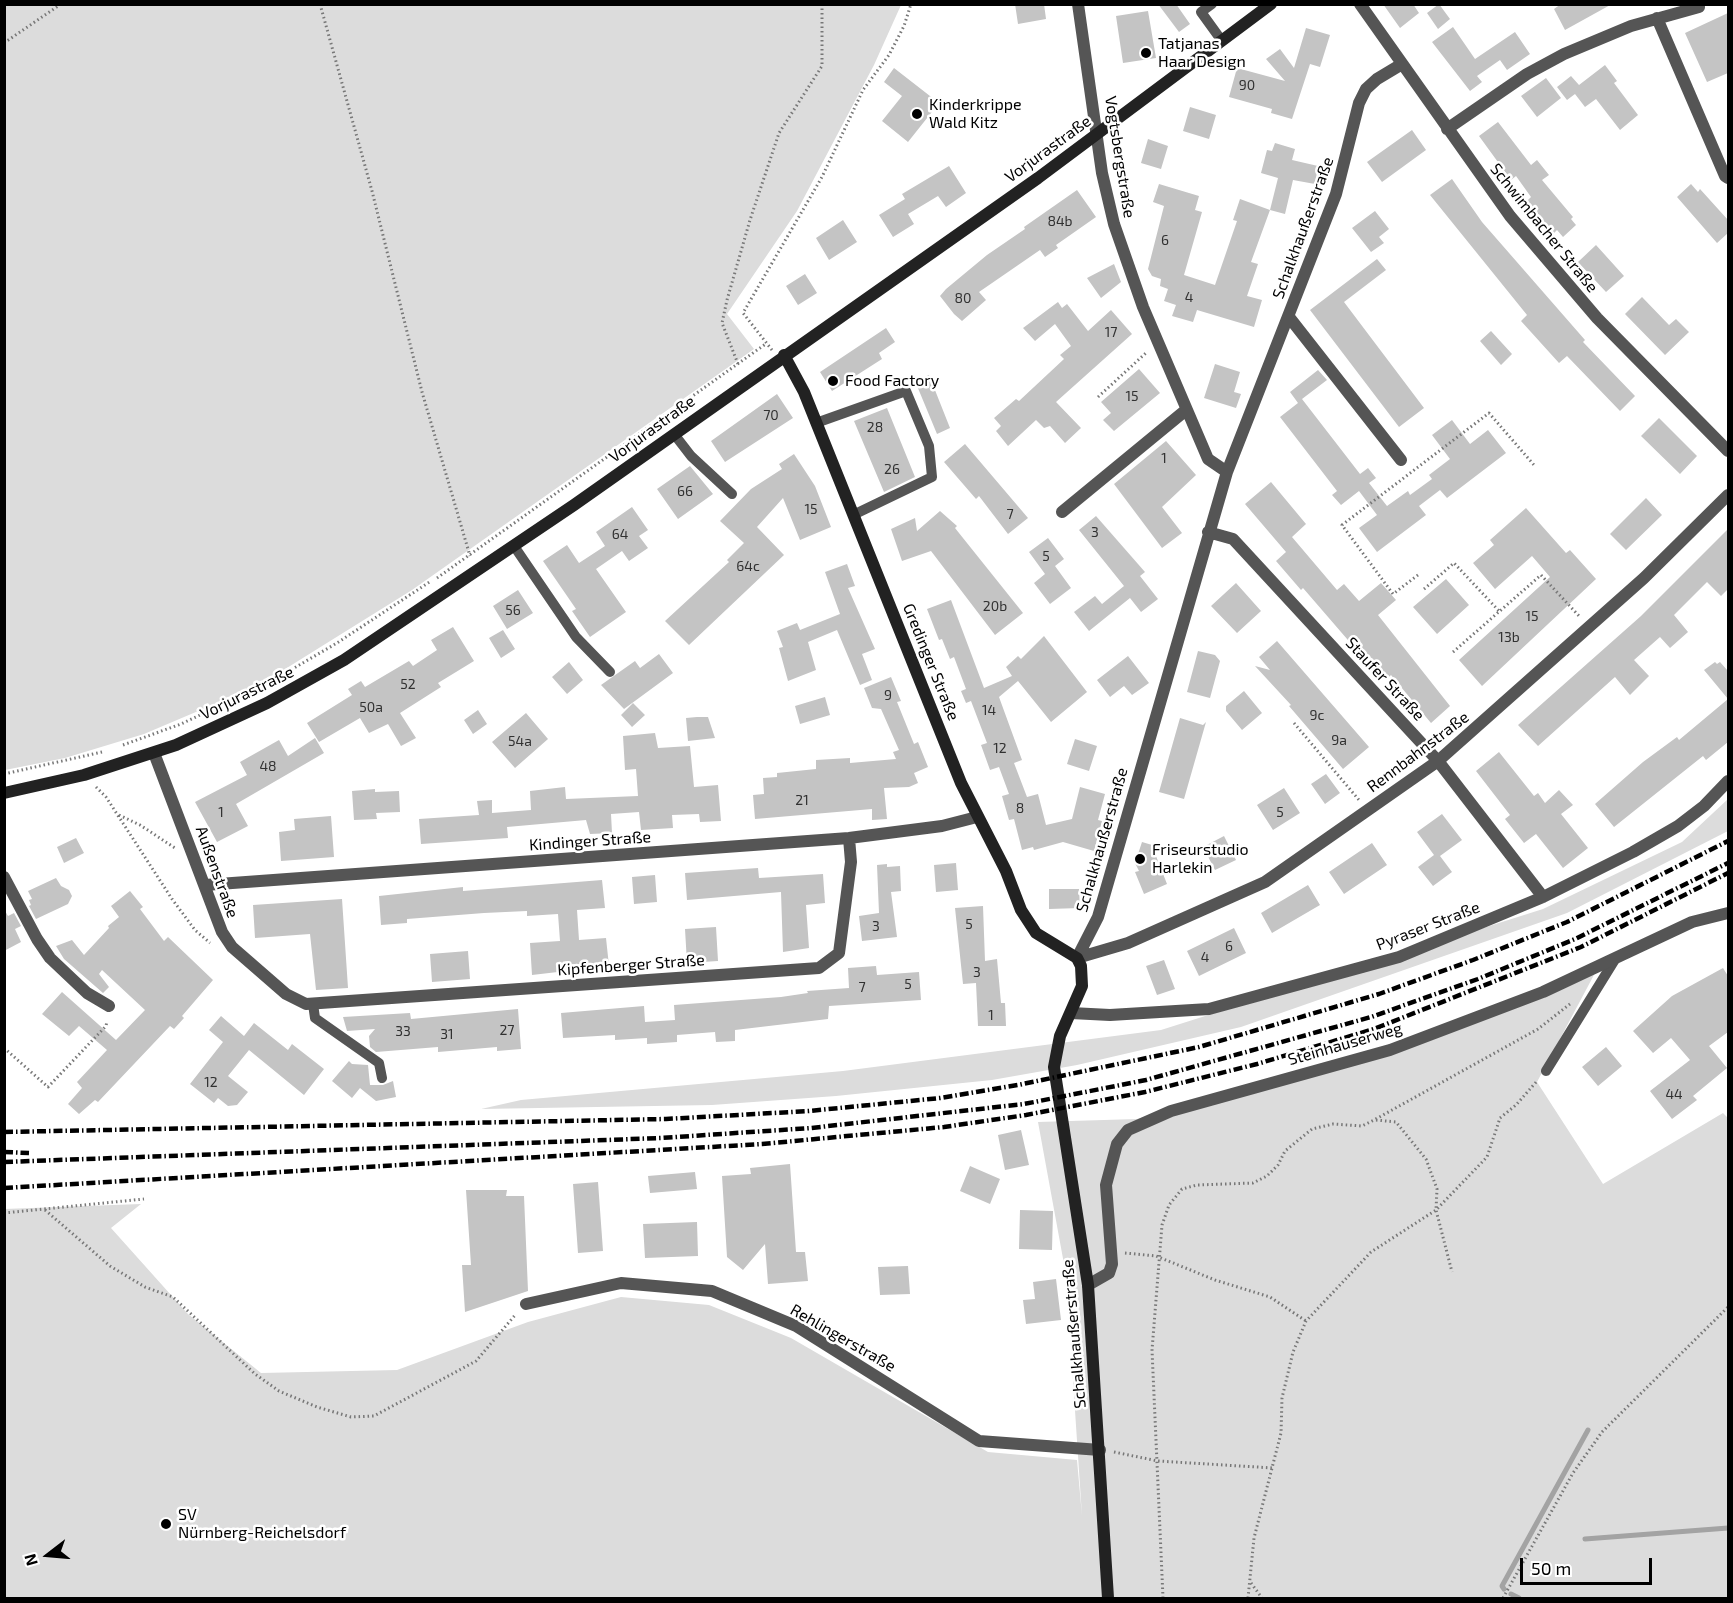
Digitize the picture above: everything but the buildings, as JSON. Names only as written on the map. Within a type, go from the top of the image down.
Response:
[{"type":"main road","name":"Vorjurastraße","points":[[4,793],[84,776],[154,753],[235,719],[308,681],[480,570],[674,434],[1097,134],[1271,4]]},
{"type":"main road","name":"Gredinger Straße","points":[[781,357],[799,381],[977,818],[1006,871],[1028,924],[1052,944],[1077,958]]},
{"type":"main road","name":"Schalkhaußerstraße","points":[[1077,958],[1083,973],[1082,986],[1058,1043],[1054,1067],[1088,1285],[1108,1599]]},
{"type":"street","name":"Vogtsbergstraße","points":[[1078,4],[1097,134],[1114,224],[1157,343],[1208,459],[1227,472]]},
{"type":"street","name":"Schwimbacher Straße","points":[[1360,4],[1510,216],[1597,318],[1728,451]]},
{"type":"street","points":[[1447,129],[1544,64],[1610,34],[1699,7]]},
{"type":"street","points":[[1657,18],[1725,176],[1728,178]]},
{"type":"street","name":"Schalkhaußerstraße","points":[[1077,958],[1098,917],[1227,472],[1336,194],[1359,103],[1366,89],[1377,79],[1402,64]]},
{"type":"street","name":"Schalkhaußerstraße","points":[[1289,317],[1401,460]]},
{"type":"street","points":[[1062,512],[1186,410]]},
{"type":"street","name":"Rennbahnstraße","points":[[1077,958],[1128,943],[1265,882],[1438,761],[1589,627],[1728,495]]},
{"type":"street","name":"Staufer Straße","points":[[1208,532],[1233,539],[1438,761],[1543,897]]},
{"type":"street","name":"Außenstraße","points":[[154,753],[222,932],[232,947],[286,994],[310,1004]]},
{"type":"street","name":"Pyraser Straße","points":[[1071,1013],[1110,1015],[1209,1009],[1399,957],[1543,897],[1678,826],[1704,806],[1728,781]]},
{"type":"street","name":"Kindinger Straße","points":[[205,885],[849,838],[942,826],[977,818]]},
{"type":"street","name":"Kipfenberger Straße","points":[[310,1004],[819,968],[839,953],[851,862],[849,838]]},
{"type":"street","points":[[4,877],[37,939],[50,958],[87,993],[109,1006]]},
{"type":"street","name":"Steinhauserweg","points":[[1113,1252],[1106,1185],[1116,1144],[1128,1130],[1171,1111],[1390,1050],[1543,992],[1614,961],[1692,922],[1728,913]]},
{"type":"street","points":[[1088,1285],[1108,1273],[1113,1252]]},
{"type":"street","name":"Rehlingerstraße","points":[[525,1304],[621,1283],[712,1291],[796,1326],[979,1441],[1100,1450]]},
{"type":"lane","points":[[1212,4],[1202,12],[1222,41]]},
{"type":"lane","points":[[816,423],[906,391],[929,446],[932,477],[853,515]]},
{"type":"lane","points":[[674,434],[691,456],[732,494]]},
{"type":"lane","points":[[514,546],[576,637],[610,672]]},
{"type":"lane","points":[[1546,1071],[1614,961]]},
{"type":"lane","points":[[310,1004],[315,1018],[379,1063],[382,1078]]},
{"type":"path","points":[[4,43],[61,4]]},
{"type":"path","points":[[320,4],[372,191],[422,392],[470,555],[480,570]]},
{"type":"path","points":[[738,364],[722,323],[750,220],[780,134],[822,66],[822,4]]},
{"type":"path","points":[[781,357],[743,313],[822,177],[863,90],[889,55],[904,26],[911,4]]},
{"type":"path","points":[[114,748],[181,724],[270,682],[337,643],[470,555],[767,343]]},
{"type":"path","points":[[1098,397],[1157,343]]},
{"type":"path","points":[[1418,575],[1394,594],[1342,525],[1489,413],[1534,465]]},
{"type":"path","points":[[1424,589],[1454,563],[1500,612]]},
{"type":"path","points":[[1453,652],[1541,575],[1589,627]]},
{"type":"path","points":[[1294,723],[1368,810]]},
{"type":"path","points":[[4,774],[104,751]]},
{"type":"path","points":[[84,776],[106,797],[172,900],[195,930],[218,950],[232,947]]},
{"type":"path","points":[[117,815],[140,825],[172,848],[193,855]]},
{"type":"path","points":[[1163,1599],[1152,1350],[1162,1226],[1169,1205],[1182,1189],[1197,1185],[1253,1184],[1267,1176],[1278,1165],[1285,1151],[1312,1129],[1333,1124],[1362,1126],[1538,1029],[1573,1002]]},
{"type":"path","points":[[4,1048],[48,1087],[106,1026],[109,1006]]},
{"type":"path","points":[[1248,1599],[1254,1538],[1281,1433],[1282,1398],[1293,1352],[1306,1321],[1371,1252],[1436,1210],[1487,1156],[1500,1118],[1516,1105],[1546,1071]]},
{"type":"path","points":[[1374,1120],[1396,1122],[1426,1159],[1437,1190],[1436,1210],[1452,1272]]},
{"type":"path","points":[[4,1213],[144,1199]]},
{"type":"path","points":[[45,1210],[110,1266],[145,1287],[179,1301],[255,1374],[279,1391],[317,1407],[351,1417],[374,1416],[476,1361],[525,1304]]},
{"type":"path","points":[[1113,1252],[1159,1258],[1215,1280],[1270,1297],[1306,1321]]},
{"type":"path","points":[[1503,1599],[1573,1473],[1602,1432],[1728,1308]]},
{"type":"path","points":[[1100,1450],[1158,1461],[1273,1468]]},
{"type":"path","points":[[1251,1583],[1262,1599]]},
{"type":"shaded area","points":[[5,4],[901,5],[874,65],[797,211],[727,314],[754,349],[412,590],[282,671],[236,695],[144,734],[65,758],[5,770]]},
{"type":"shaded area","points":[[1728,799],[1728,831],[1567,913],[1241,1027],[1077,1065],[992,1080],[836,1096],[712,1105],[481,1109],[521,1100],[843,1071],[1161,1030],[1543,909],[1682,842]]},
{"type":"shaded area","points":[[1595,973],[1537,1082],[1603,1184],[1723,1113],[1728,1118],[1728,1598],[5,1598],[4,1209],[141,1204],[111,1228],[188,1314],[261,1373],[397,1370],[528,1322],[621,1297],[709,1305],[791,1338],[988,1452],[1077,1460],[1082,1516],[1066,1275],[1038,1122],[1137,1119],[1326,1067]]},
{"type":"waterway","points":[[1504,1589],[1502,1586],[1588,1430]]},
{"type":"waterway","points":[[1585,1539],[1728,1528]]},
{"type":"waterway","points":[[1511,1594],[1519,1598]]},
{"type":"railway","points":[[4,1132],[666,1119],[809,1111],[940,1098],[1018,1085],[1199,1047],[1379,994],[1473,960],[1567,922],[1728,841]]},
{"type":"railway","points":[[4,1162],[661,1138],[811,1128],[1024,1104],[1146,1080],[1371,1017],[1478,979],[1575,939],[1728,863]]},
{"type":"railway","points":[[4,1188],[762,1144],[944,1127],[1026,1115],[1145,1092],[1257,1064],[1374,1029],[1581,947],[1728,873]]},
{"type":"railway","points":[[4,1152],[29,1153]]},
{"type":"place","name":"Tatjanas Haar Design","points":[[1146,53]]},
{"type":"place","name":"Kinderkrippe Wald Kitz","points":[[917,114]]},
{"type":"place","name":"Food Factory","points":[[833,381]]},
{"type":"place","name":"Friseurstudio Harlekin","points":[[1140,859]]},
{"type":"place","name":"SV Nürnberg-Reichelsdorf","points":[[166,1524]]}]
